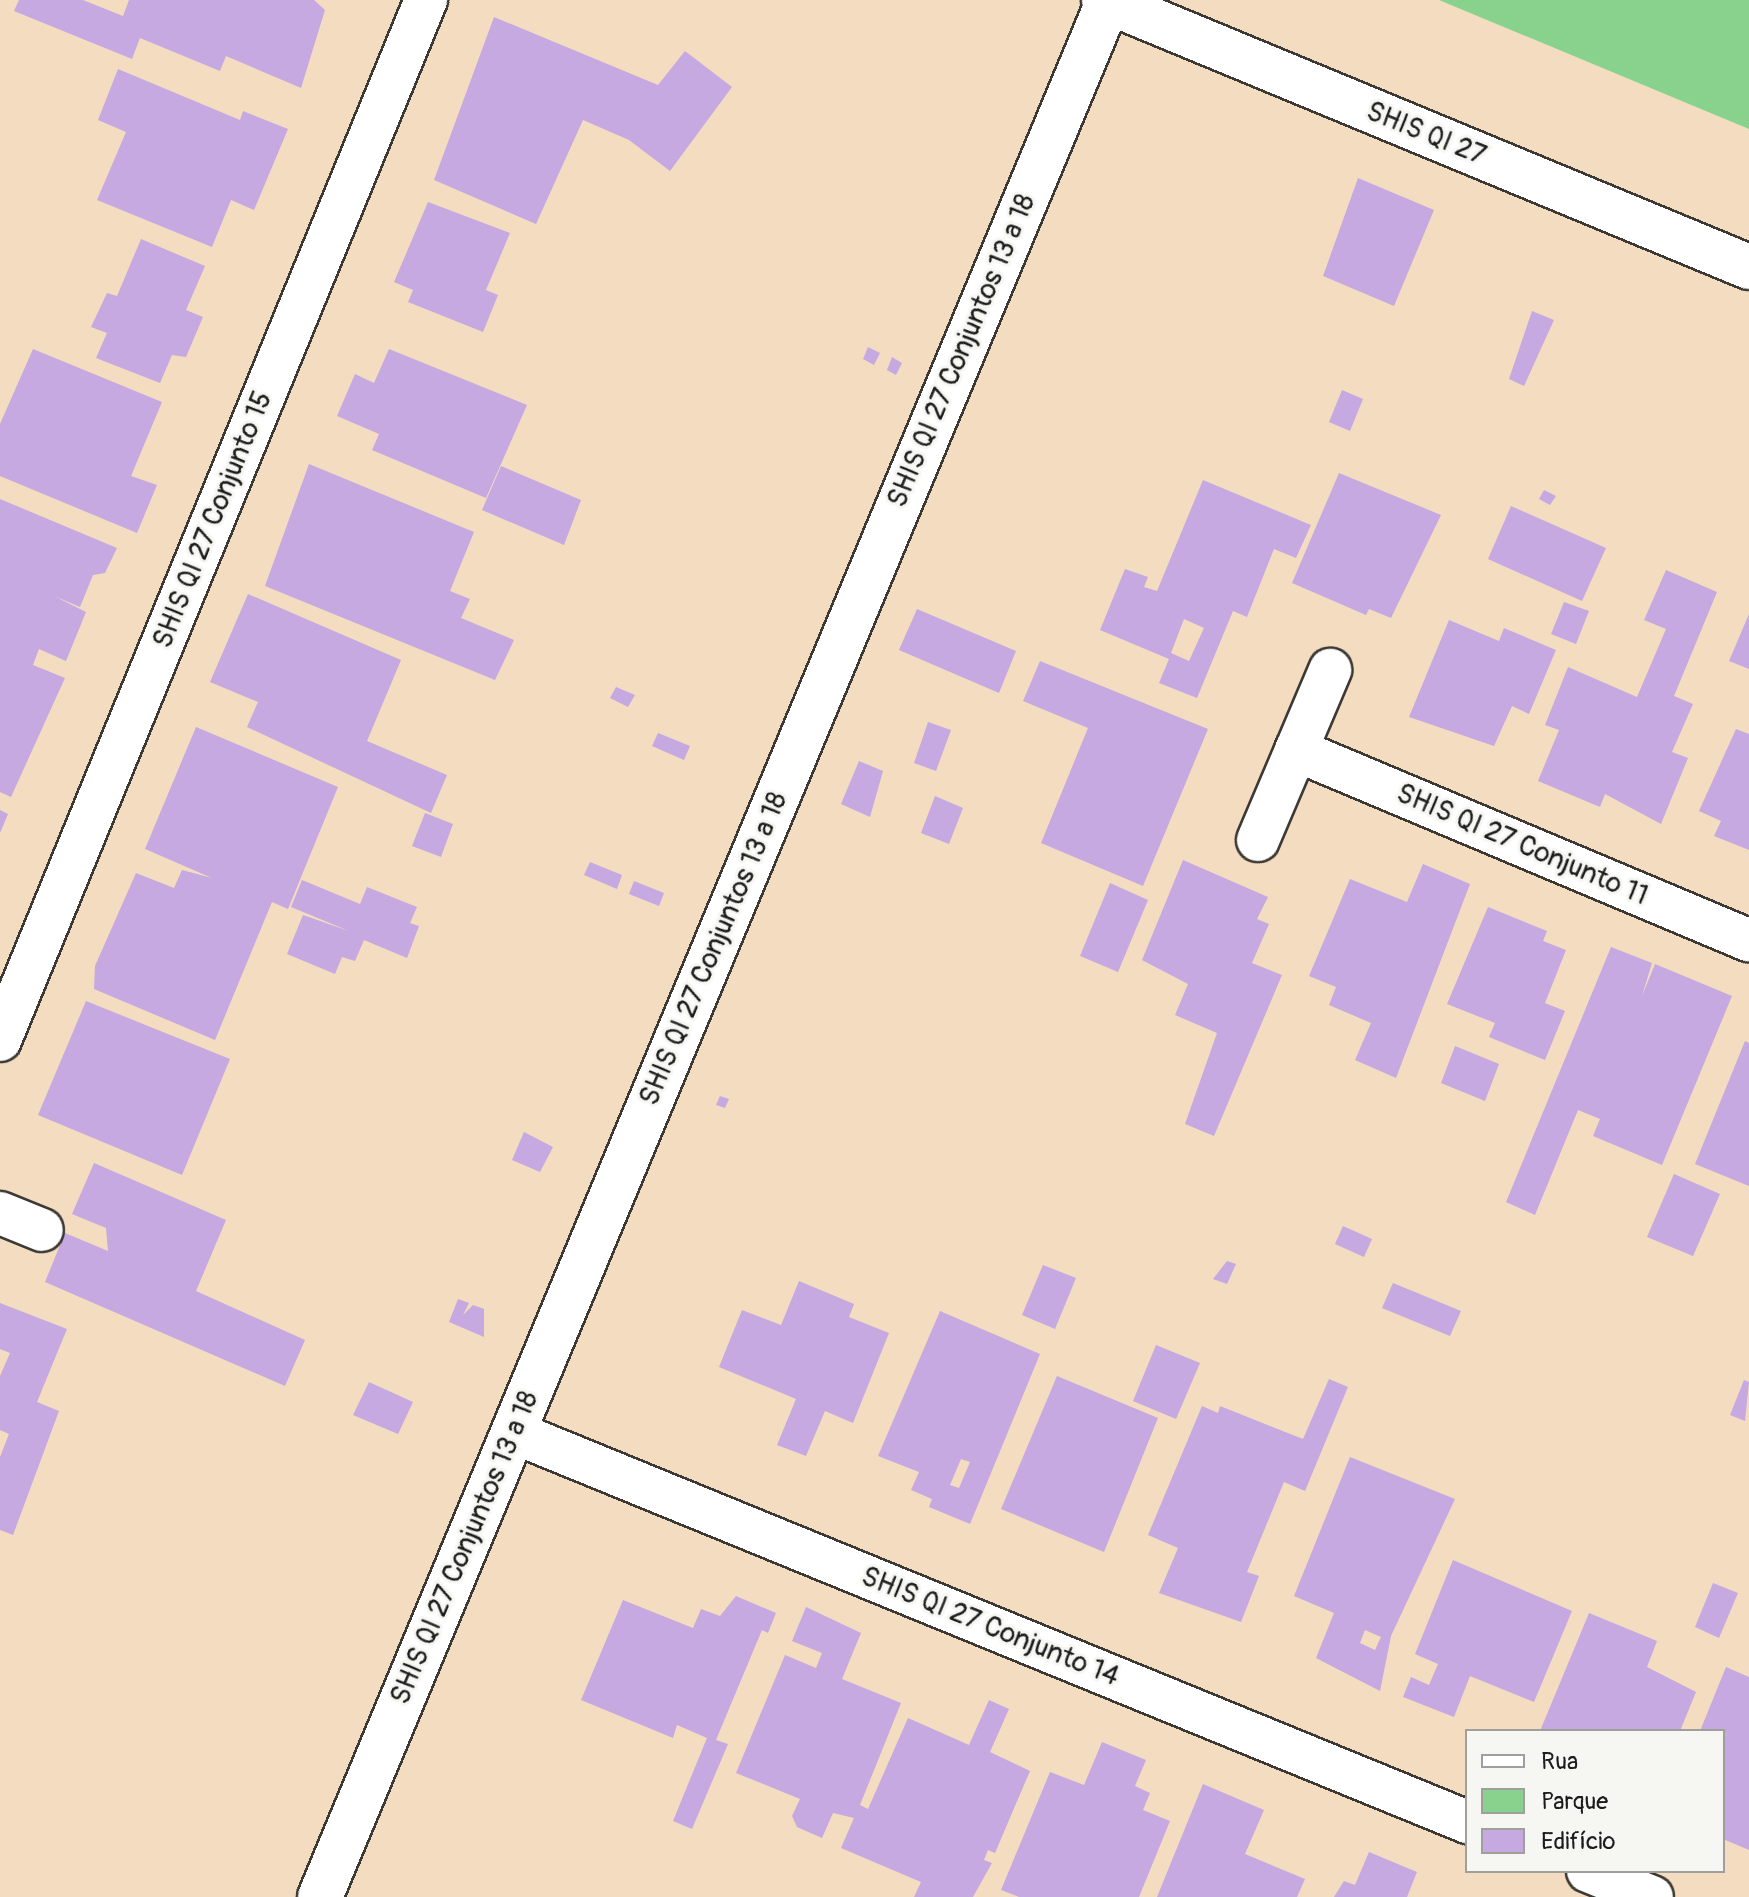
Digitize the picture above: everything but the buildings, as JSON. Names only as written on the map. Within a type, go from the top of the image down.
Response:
[{"type":"street","name":"SHIS QI 27 Conjunto 15","points":[[0,1040],[426,0]]},
{"type":"street","name":"SHIS QI 27","points":[[1106,1],[1749,267]]},
{"type":"street","name":"SHIS QI 27 Conjuntos 13 a 18","points":[[320,1897],[1106,1]]},
{"type":"street","points":[[1258,840],[1330,670]]},
{"type":"street","name":"SHIS QI 27 Conjunto 11","points":[[1296,750],[1749,940]]},
{"type":"street","points":[[0,1213],[42,1230]]},
{"type":"street","name":"SHIS QI 27 Conjunto 14","points":[[513,1432],[1465,1821]]},
{"type":"street","points":[[1593,1873],[1652,1897]]},
{"type":"green space","points":[[1439,0],[1749,0],[1749,129]]}]
